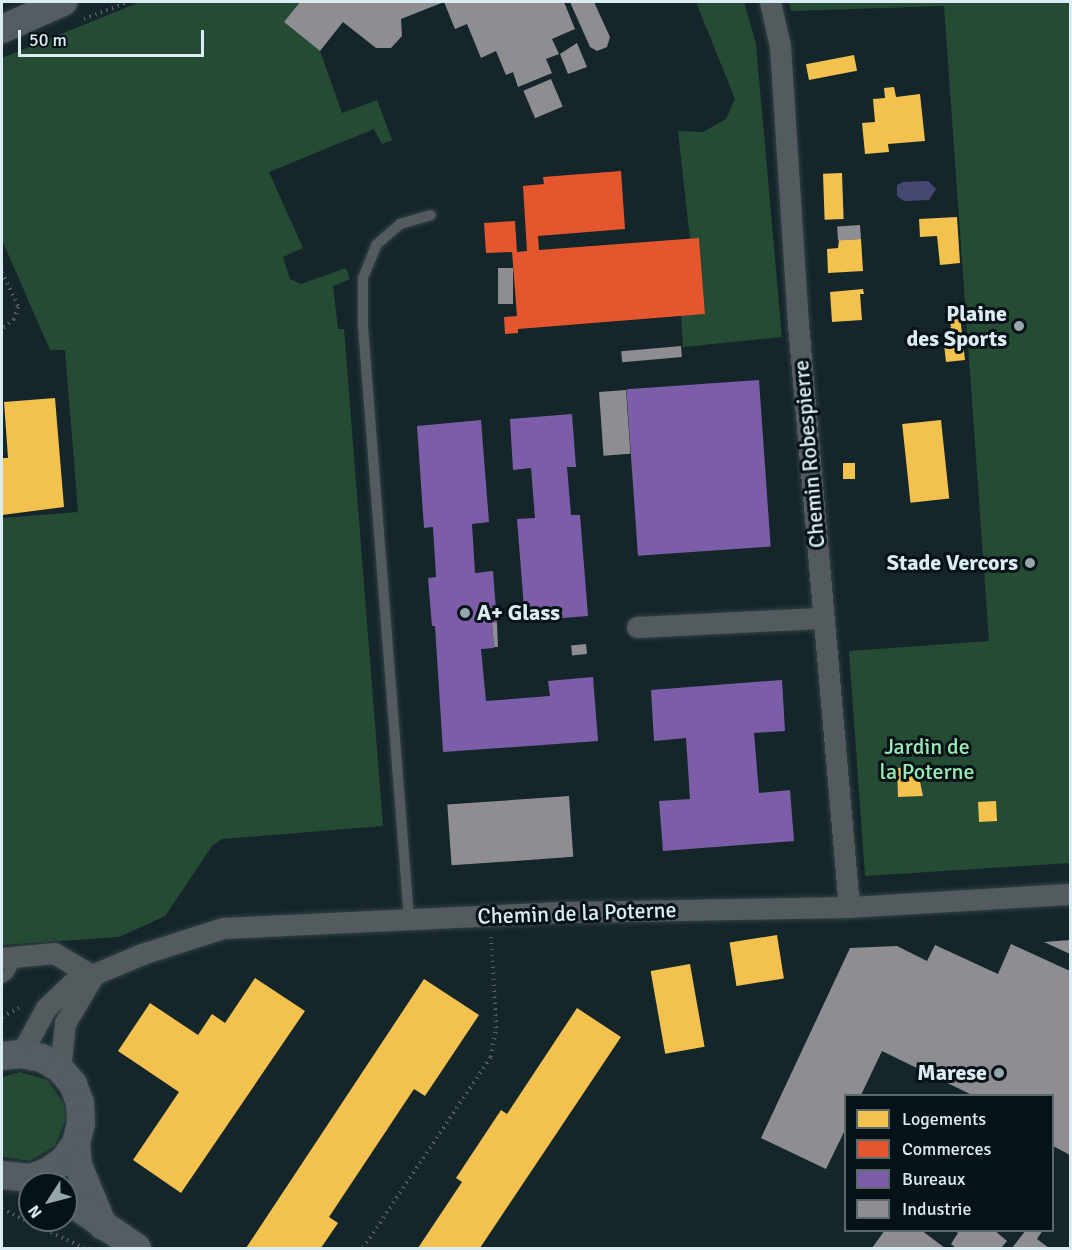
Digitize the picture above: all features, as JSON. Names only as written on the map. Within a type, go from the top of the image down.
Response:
[{"type":"main road","points":[[2,29],[63,2]]},
{"type":"main road","points":[[11,1055],[42,1058],[60,1069],[73,1084],[80,1103],[81,1123],[76,1143],[78,1166],[103,1226]]},
{"type":"main road","points":[[48,1172],[76,1143]]},
{"type":"main road","points":[[2,1175],[18,1178]]},
{"type":"main road","points":[[78,1208],[137,1248]]},
{"type":"street","name":"Chemin Robespierre","points":[[770,2],[780,46],[798,324],[849,907]]},
{"type":"street","points":[[637,627],[824,618]]},
{"type":"street","name":"Chemin de la Poterne","points":[[11,1055],[46,1008],[71,984],[142,954],[223,928],[490,915],[849,907],[1071,894]]},
{"type":"street","points":[[10,957],[54,953],[93,976],[65,1023],[60,1069]]},
{"type":"lane","points":[[409,919],[363,327],[363,278],[376,245],[400,224],[431,215]]},
{"type":"lane","points":[[2,978],[8,974],[10,957]]},
{"type":"path","points":[[2,272],[18,307],[14,318],[2,329]]},
{"type":"path","points":[[363,1248],[491,1057],[496,1028],[490,915]]},
{"type":"path","points":[[2,1209],[84,1248]]},
{"type":"green space","points":[[140,2],[300,2],[284,22],[320,51],[342,113],[377,100],[392,140],[382,144],[374,129],[269,172],[303,248],[283,257],[290,279],[301,284],[346,268],[350,279],[333,286],[338,329],[344,329],[383,826],[222,839],[212,846],[165,916],[119,937],[2,945],[2,518],[78,512],[65,350],[50,350],[2,240],[2,58]]},
{"type":"green space","points":[[696,2],[744,2],[756,44],[782,337],[683,347],[681,316],[705,314],[699,238],[690,239],[678,131],[703,132],[726,119],[735,99]]},
{"type":"green space","name":"Plaine des Sports","points":[[789,2],[1070,2],[1070,863],[865,876],[849,651],[989,641],[944,6],[791,11]]},
{"type":"green space","points":[[20,1072],[48,1080],[64,1104],[66,1119],[55,1146],[30,1161],[2,1157],[2,1077]]},
{"type":"water","points":[[928,181],[936,189],[929,200],[904,201],[897,196],[897,185],[903,182]]},
{"type":"building: Logements","points":[[854,55],[857,71],[809,80],[806,64]]},
{"type":"building: Logements","points":[[894,87],[896,97],[920,94],[925,141],[888,144],[889,152],[865,154],[862,123],[875,122],[873,99],[885,98],[884,88]]},
{"type":"building: Logements","points":[[842,173],[844,219],[825,220],[823,174]]},
{"type":"building: Logements","points":[[957,217],[960,263],[940,265],[937,236],[920,237],[919,219]]},
{"type":"building: Logements","points":[[861,239],[863,271],[828,273],[827,249],[838,248],[839,240]]},
{"type":"building: Logements","points":[[863,289],[864,294],[860,294],[862,320],[832,322],[830,292]]},
{"type":"building: Logements","points":[[960,316],[965,360],[946,362],[943,335],[951,327],[949,317]]},
{"type":"building: Logements","points":[[55,398],[64,507],[2,515],[2,458],[8,458],[4,402]]},
{"type":"building: Logements","points":[[941,420],[949,499],[910,503],[902,424]]},
{"type":"building: Logements","points":[[843,463],[855,463],[855,479],[843,479]]},
{"type":"building: Logements","points":[[917,767],[923,796],[898,797],[897,768]]},
{"type":"building: Logements","points":[[996,801],[997,821],[979,822],[978,802]]},
{"type":"building: Logements","points":[[777,935],[784,978],[736,986],[730,943]]},
{"type":"building: Logements","points":[[690,964],[705,1047],[665,1054],[651,971]]},
{"type":"building: Logements","points":[[255,978],[305,1011],[181,1193],[133,1160],[179,1092],[118,1051],[150,1003],[198,1035],[212,1014],[225,1023]]},
{"type":"building: Logements","points":[[424,979],[479,1015],[425,1096],[414,1089],[329,1217],[338,1223],[321,1248],[246,1248]]},
{"type":"building: Logements","points":[[577,1008],[621,1037],[480,1248],[418,1248],[462,1182],[456,1178],[501,1110],[507,1114]]},
{"type":"building: Commerces","points":[[621,171],[625,229],[538,236],[539,250],[699,238],[705,314],[518,329],[518,333],[505,334],[504,317],[517,316],[512,252],[486,253],[484,223],[515,221],[517,252],[527,251],[523,186],[544,184],[543,177]]},
{"type":"building: Bureaux","points":[[759,380],[771,547],[638,556],[626,389]]},
{"type":"building: Bureaux","points":[[572,414],[576,467],[567,467],[571,515],[580,515],[588,616],[525,621],[517,519],[535,518],[531,468],[513,470],[510,419]]},
{"type":"building: Bureaux","points":[[481,420],[489,522],[472,524],[475,573],[493,571],[497,623],[492,623],[494,648],[481,649],[486,701],[550,696],[548,681],[593,677],[598,741],[443,752],[435,626],[432,626],[428,578],[436,577],[433,527],[424,528],[417,426]]},
{"type":"building: Bureaux","points":[[782,680],[785,731],[754,733],[759,793],[790,790],[794,841],[663,851],[659,801],[690,799],[686,738],[654,741],[651,690]]},
{"type":"building: Industrie","points":[[300,2],[444,2],[401,19],[402,36],[391,48],[376,48],[343,22],[320,51],[284,22]]},
{"type":"building: Industrie","points":[[444,2],[564,2],[575,29],[552,39],[559,54],[546,59],[552,73],[518,87],[513,72],[506,75],[496,51],[481,58],[467,24],[455,29]]},
{"type":"building: Industrie","points":[[570,2],[594,2],[610,37],[607,47],[597,51],[590,47]]},
{"type":"building: Industrie","points":[[577,43],[587,67],[568,74],[560,54]]},
{"type":"building: Industrie","points":[[551,79],[563,107],[535,118],[523,91]]},
{"type":"building: Industrie","points":[[860,225],[861,239],[838,241],[837,227]]},
{"type":"building: Industrie","points":[[498,268],[513,268],[513,304],[498,304]]},
{"type":"building: Industrie","points":[[681,346],[682,357],[622,362],[621,351]]},
{"type":"building: Industrie","points":[[626,390],[630,454],[604,456],[599,392]]},
{"type":"building: Industrie","points":[[492,623],[497,623],[498,647],[494,647]]},
{"type":"building: Industrie","points":[[586,644],[587,654],[572,656],[571,646]]},
{"type":"building: Industrie","points":[[569,796],[573,857],[452,865],[447,805]]},
{"type":"building: Industrie","points":[[1070,940],[1070,954],[1044,942]]},
{"type":"building: Industrie","name":"Marese","points":[[1011,944],[1070,971],[1070,1155],[1054,1147],[1054,1094],[970,1094],[882,1051],[861,1094],[844,1094],[844,1132],[826,1169],[761,1138],[850,948],[897,946],[927,961],[935,945],[998,974]]},
{"type":"building: Industrie","points":[[884,1232],[924,1232],[945,1248],[872,1248]]},
{"type":"building: Industrie","points":[[996,1232],[1007,1241],[1001,1248],[956,1248],[951,1244],[958,1233]]},
{"type":"building: Industrie","points":[[1024,1232],[1042,1232],[1037,1239],[1049,1248],[1012,1248]]},
{"type":"place","name":"Plaine des Sports","points":[[1019,326]]},
{"type":"place","name":"Stade Vercors","points":[[1030,563]]},
{"type":"place","name":"A+ Glass","points":[[465,613]]},
{"type":"place","name":"Marese","points":[[999,1073]]},
{"type":"park label","name":"Jardin de la Poterne","points":[[927,758]]}]
